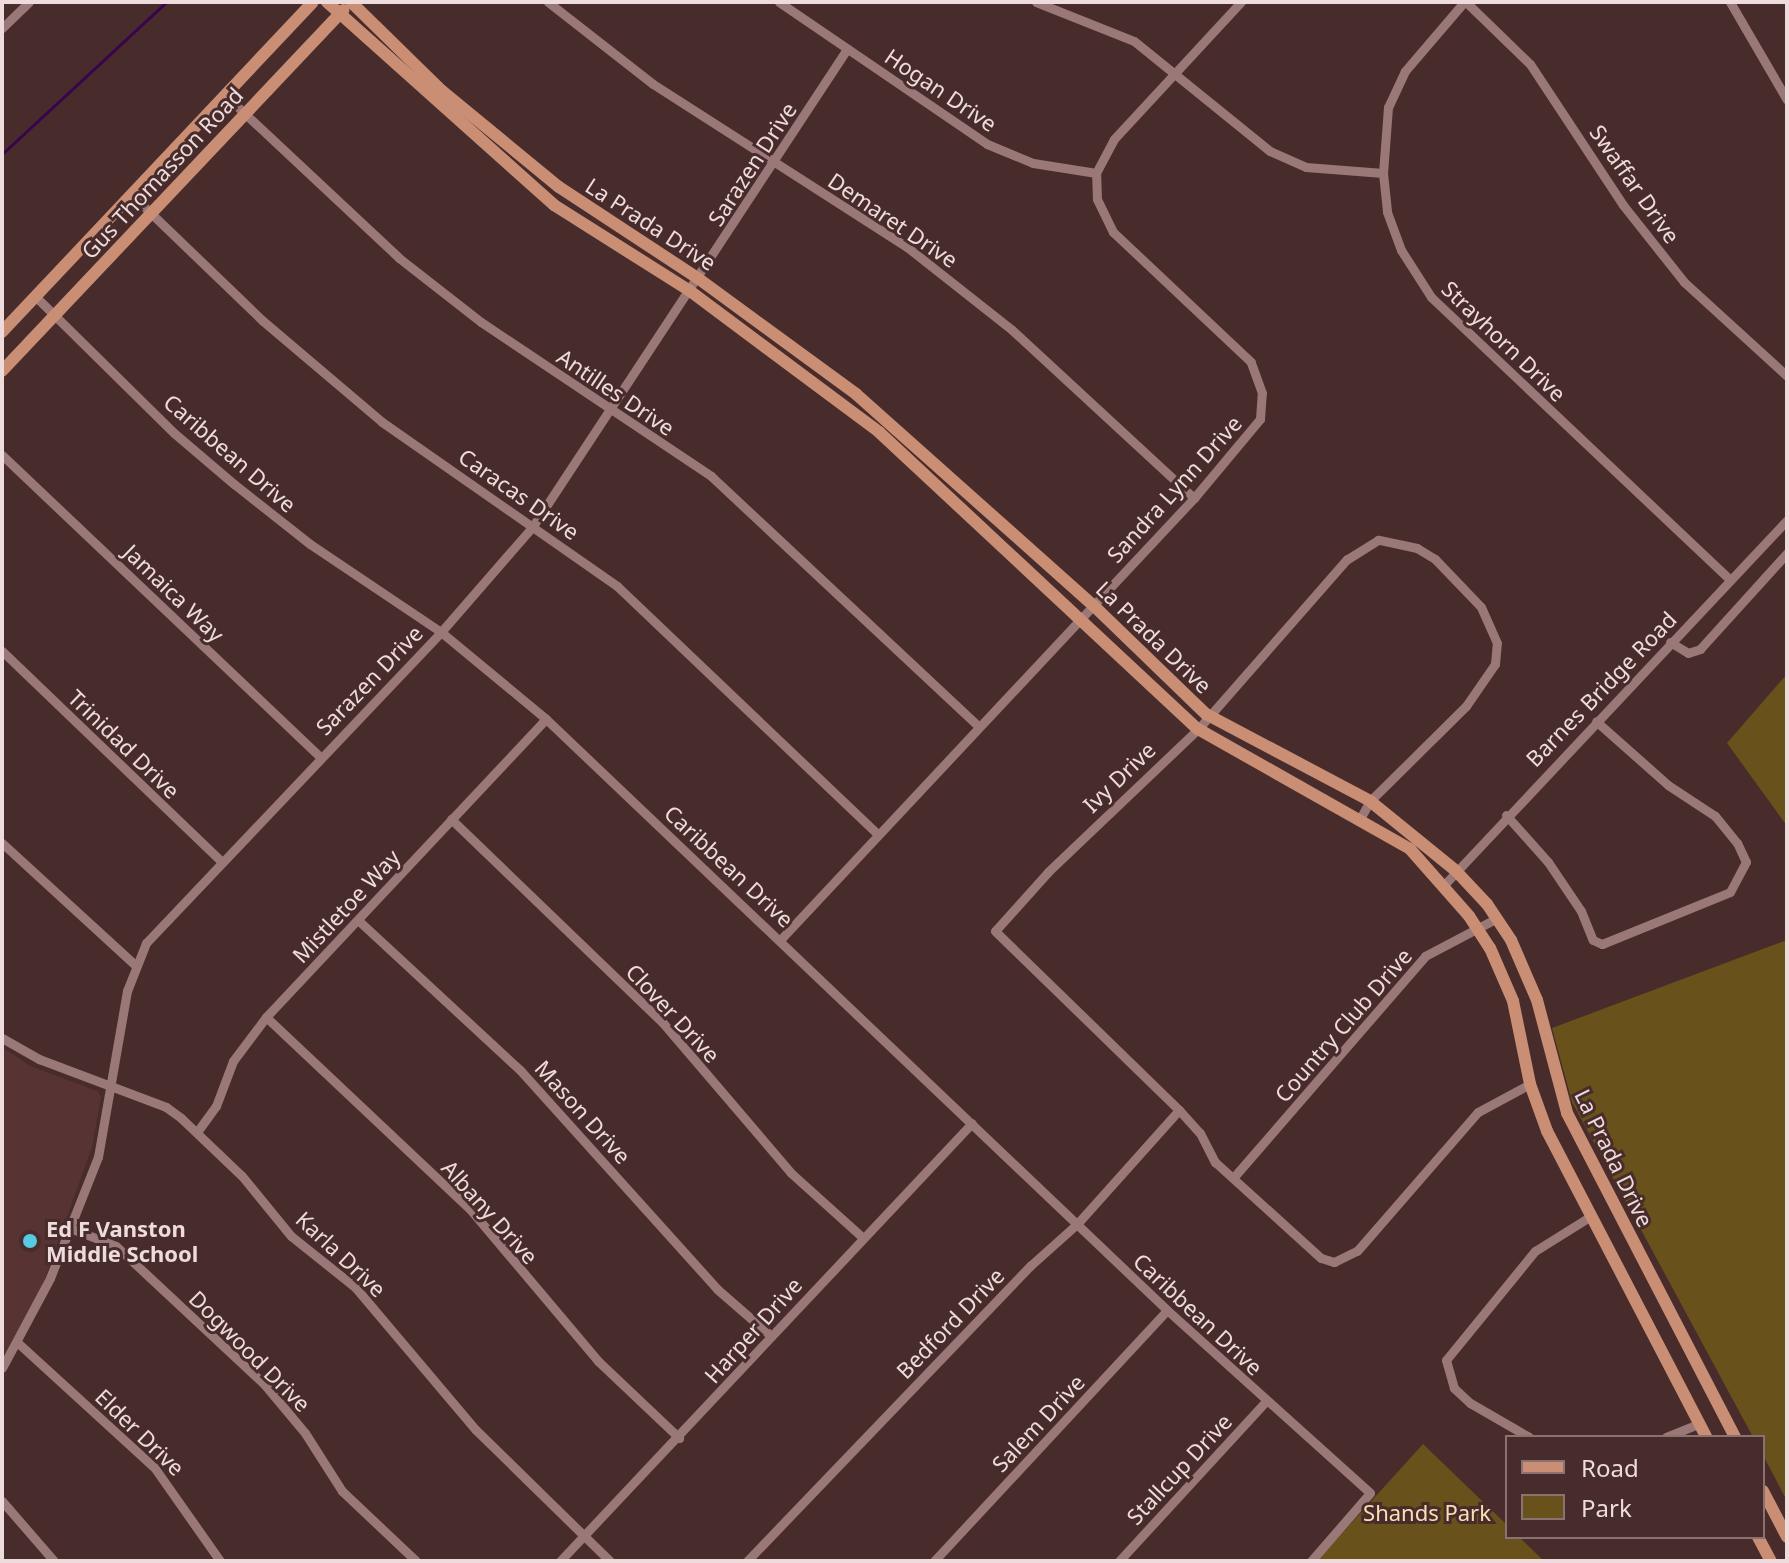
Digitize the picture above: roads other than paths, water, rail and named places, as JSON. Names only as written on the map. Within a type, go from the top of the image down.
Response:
[{"type":"main road","name":"Gus Thomasson Road","points":[[2,332],[313,2]]},
{"type":"main road","name":"La Prada Drive","points":[[327,2],[442,109],[554,205],[690,291],[879,432],[1198,729],[1361,817],[1410,849],[1478,928],[1513,1001],[1530,1084],[1552,1142],[1705,1435]]},
{"type":"main road","name":"Gus Thomasson Road","points":[[2,371],[351,2]]},
{"type":"main road","name":"La Prada Drive","points":[[351,2],[451,98],[559,187],[699,279],[856,394],[1094,606],[1206,714],[1272,752],[1370,801],[1456,871],[1497,918],[1537,1000],[1557,1084],[1573,1125],[1734,1435]]},
{"type":"main road","points":[[442,109],[451,98]]},
{"type":"main road","points":[[1262,766],[1272,752]]},
{"type":"main road","points":[[1552,1142],[1573,1125]]},
{"type":"main road","points":[[1765,1495],[1787,1537]]},
{"type":"main road","points":[[1759,1539],[1771,1561]]},
{"type":"street","points":[[2,28],[29,2]]},
{"type":"street","name":"Demaret Drive","points":[[548,2],[653,84],[907,247],[1012,330],[1194,498]]},
{"type":"street","name":"Hogan Drive","points":[[779,2],[1001,151],[1060,170],[1096,173]]},
{"type":"street","points":[[1036,2],[1052,5],[1134,41],[1270,151],[1306,167],[1383,173]]},
{"type":"street","points":[[1096,173],[1114,139],[1241,2]]},
{"type":"street","name":"Strayhorn Drive","points":[[1465,2],[1405,71],[1388,107],[1383,173],[1387,212],[1401,250],[1431,297],[1730,580]]},
{"type":"street","name":"Swaffar Drive","points":[[1465,2],[1530,64],[1623,205],[1684,282],[1787,376]]},
{"type":"street","points":[[1730,2],[1787,100]]},
{"type":"street","name":"Sarazen Drive","points":[[2,1368],[18,1343],[98,1157],[135,965],[146,943],[441,632],[533,526],[775,164],[847,49]]},
{"type":"street","name":"Antilles Drive","points":[[225,95],[399,258],[610,410],[711,476],[979,727]]},
{"type":"street","name":"Sandra Lynn Drive","points":[[781,939],[1194,498],[1260,419],[1263,402],[1251,362],[1113,232],[1099,208],[1096,173]]},
{"type":"street","name":"Caracas Drive","points":[[131,194],[315,368],[382,422],[617,586],[877,834]]},
{"type":"street","name":"Caribbean Drive","points":[[37,298],[174,433],[234,484],[310,544],[441,632],[546,719],[781,939],[1167,1310],[1265,1402],[1370,1493],[1311,1561]]},
{"type":"street","name":"Jamaica Way","points":[[2,455],[320,757]]},
{"type":"street","name":"Barnes Bridge Road","points":[[1443,886],[1506,815],[1787,520]]},
{"type":"street","name":"Ivy Drive","points":[[1361,817],[1370,801],[1466,706],[1495,664],[1497,643],[1481,607],[1460,581],[1417,548],[1378,540],[1362,546],[1206,714],[1198,729],[1058,861],[995,931],[1179,1110],[1215,1162],[1321,1258],[1334,1262],[1357,1251],[1478,1112],[1530,1084]]},
{"type":"street","points":[[1670,642],[1688,653],[1700,649],[1787,553]]},
{"type":"street","name":"Trinidad Drive","points":[[2,651],[221,861]]},
{"type":"street","name":"Mistletoe Way","points":[[197,1132],[216,1106],[233,1061],[266,1017],[546,719]]},
{"type":"street","points":[[1506,815],[1548,862],[1581,911],[1593,940],[1602,944],[1730,892],[1746,862],[1737,843],[1715,816],[1668,785],[1596,721]]},
{"type":"street","name":"Clover Drive","points":[[451,819],[663,1023],[791,1173],[862,1237]]},
{"type":"street","points":[[2,843],[135,965]]},
{"type":"street","name":"Country Club Drive","points":[[1233,1178],[1425,956],[1497,918]]},
{"type":"street","name":"Mason Drive","points":[[359,921],[520,1070],[717,1289],[771,1336]]},
{"type":"street","name":"Albany Drive","points":[[266,1017],[470,1209],[589,1351],[679,1438]]},
{"type":"street","name":"Karla Drive","points":[[2,1038],[39,1059],[166,1107],[197,1132],[291,1236],[355,1287],[476,1430],[610,1561]]},
{"type":"street","name":"Bedford Drive","points":[[747,1561],[1077,1224],[1179,1110]]},
{"type":"street","name":"Harper Drive","points":[[560,1561],[679,1438],[862,1237],[972,1123]]},
{"type":"street","points":[[1526,1435],[1470,1403],[1454,1388],[1446,1360],[1535,1251],[1591,1216]]},
{"type":"street","name":"Dogwood Drive","points":[[70,1228],[116,1246],[265,1385],[305,1433],[342,1491],[416,1561]]},
{"type":"street","name":"Salem Drive","points":[[934,1561],[1167,1310]]},
{"type":"street","name":"Elder Drive","points":[[18,1343],[154,1467],[220,1561]]},
{"type":"street","name":"Stallcup Drive","points":[[1119,1561],[1265,1402]]},
{"type":"street","points":[[1671,1435],[1699,1424]]},
{"type":"street","points":[[2,1501],[54,1561]]},
{"type":"waterway","points":[[2,154],[166,2]]},
{"type":"place","name":"Ed F Vanston Middle School","points":[[30,1241]]},
{"type":"park label","name":"Shands Park","points":[[1427,1513]]}]
